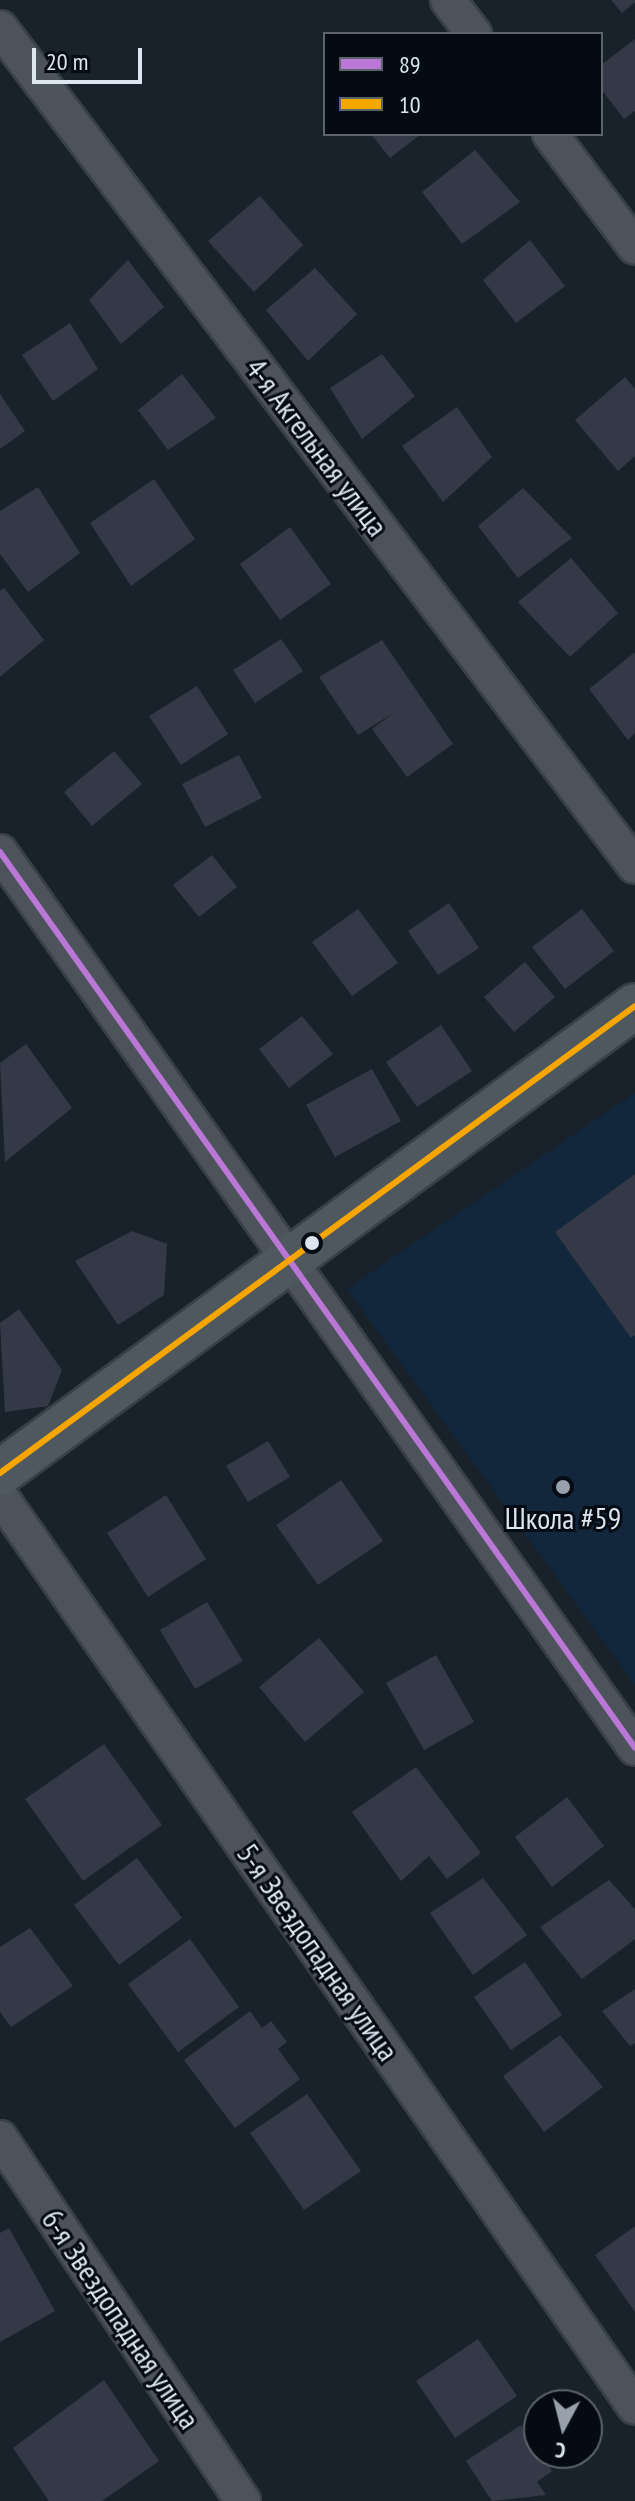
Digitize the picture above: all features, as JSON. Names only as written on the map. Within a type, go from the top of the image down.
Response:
[{"type":"street","points":[[448,0],[472,32]]},
{"type":"street","name":"4-я Акгельная улица","points":[[0,28],[635,866]]},
{"type":"street","points":[[552,136],[635,247]]},
{"type":"street","points":[[0,852],[285,1262],[635,1748]]},
{"type":"street","points":[[0,1473],[635,1006]]},
{"type":"street","name":"5-я Звездопадная улица","points":[[0,1496],[635,2407]]},
{"type":"street","name":"6-я Звездопадная улица","points":[[0,2138],[243,2501]]},
{"type":"shaded area","name":"Школа #59","points":[[635,1093],[635,1685],[347,1289]]},
{"type":"building","points":[[611,0],[635,0],[635,2],[622,13]]},
{"type":"building","points":[[635,39],[635,111],[624,119],[603,92],[603,63]]},
{"type":"building","points":[[373,136],[418,136],[390,158]]},
{"type":"building","points":[[475,150],[520,202],[462,244],[422,192]]},
{"type":"building","points":[[260,196],[303,245],[254,292],[208,241]]},
{"type":"building","points":[[530,240],[565,286],[516,323],[483,280]]},
{"type":"building","points":[[128,260],[164,307],[121,344],[89,300]]},
{"type":"building","points":[[315,268],[357,314],[308,361],[266,310]]},
{"type":"building","points":[[70,323],[98,369],[53,401],[22,355]]},
{"type":"building","points":[[382,354],[415,396],[362,439],[330,388]]},
{"type":"building","points":[[182,374],[216,418],[168,450],[138,410]]},
{"type":"building","points":[[625,377],[635,389],[635,456],[618,471],[575,420]]},
{"type":"building","points":[[0,394],[25,431],[0,449]]},
{"type":"building","points":[[457,407],[492,457],[443,502],[402,446]]},
{"type":"building","points":[[154,479],[195,539],[131,586],[90,523]]},
{"type":"building","points":[[38,487],[80,553],[28,592],[0,554],[0,511]]},
{"type":"building","points":[[523,488],[572,538],[518,578],[478,526]]},
{"type":"building","points":[[290,527],[331,584],[280,620],[240,564]]},
{"type":"building","points":[[571,558],[618,613],[570,657],[518,602]]},
{"type":"building","points":[[4,588],[44,640],[0,677],[0,591]]},
{"type":"building","points":[[281,639],[303,671],[255,703],[233,670]]},
{"type":"building","points":[[382,640],[453,744],[407,777],[372,729],[395,712],[358,735],[319,677]]},
{"type":"building","points":[[635,652],[635,733],[628,740],[589,689]]},
{"type":"building","points":[[197,686],[228,734],[181,765],[149,716]]},
{"type":"building","points":[[114,751],[142,784],[92,826],[64,792]]},
{"type":"building","points":[[239,755],[262,798],[205,827],[182,784]]},
{"type":"building","points":[[212,855],[237,887],[199,917],[173,885]]},
{"type":"building","points":[[449,903],[479,948],[438,975],[408,931]]},
{"type":"building","points":[[358,909],[398,963],[352,996],[312,942]]},
{"type":"building","points":[[582,909],[614,951],[565,989],[532,947]]},
{"type":"building","points":[[525,962],[555,997],[514,1032],[484,997]]},
{"type":"building","points":[[302,1016],[333,1054],[289,1088],[259,1049]]},
{"type":"building","points":[[441,1025],[472,1071],[417,1107],[386,1062]]},
{"type":"building","points":[[26,1044],[72,1108],[5,1162],[0,1063]]},
{"type":"building","points":[[372,1069],[401,1121],[335,1157],[306,1105]]},
{"type":"building","points":[[635,1174],[635,1335],[631,1338],[555,1232]]},
{"type":"building","points":[[132,1231],[167,1244],[164,1295],[118,1325],[75,1261]]},
{"type":"building","points":[[19,1309],[62,1370],[48,1406],[5,1412],[0,1323]]},
{"type":"building","points":[[268,1441],[290,1477],[248,1502],[226,1466]]},
{"type":"building","points":[[341,1480],[383,1541],[318,1585],[276,1525]]},
{"type":"building","points":[[166,1495],[206,1559],[148,1597],[107,1533]]},
{"type":"building","points":[[207,1602],[243,1661],[195,1689],[160,1630]]},
{"type":"building","points":[[319,1638],[364,1692],[305,1742],[259,1687]]},
{"type":"building","points":[[436,1655],[474,1722],[424,1750],[386,1683]]},
{"type":"building","points":[[104,1744],[162,1825],[83,1881],[25,1799]]},
{"type":"building","points":[[416,1767],[481,1853],[447,1879],[429,1856],[401,1881],[352,1812]]},
{"type":"building","points":[[567,1797],[604,1846],[552,1887],[515,1837]]},
{"type":"building","points":[[137,1858],[182,1918],[119,1965],[74,1905]]},
{"type":"building","points":[[483,1878],[527,1935],[473,1975],[430,1913]]},
{"type":"building","points":[[609,1880],[635,1909],[635,1939],[582,1979],[540,1927]]},
{"type":"building","points":[[30,1928],[73,1986],[11,2027],[0,2012],[0,1947]]},
{"type":"building","points":[[190,1939],[239,2007],[178,2052],[128,1984]]},
{"type":"building","points":[[525,1962],[562,2015],[511,2050],[474,1997]]},
{"type":"building","points":[[635,1989],[635,2043],[630,2046],[602,2011]]},
{"type":"building","points":[[250,2011],[262,2028],[271,2021],[287,2042],[278,2049],[300,2079],[235,2128],[184,2060]]},
{"type":"building","points":[[560,2035],[603,2087],[544,2132],[503,2076]]},
{"type":"building","points":[[307,2094],[361,2171],[304,2210],[250,2133]]},
{"type":"building","points":[[635,2226],[635,2312],[595,2255]]},
{"type":"building","points":[[9,2228],[55,2311],[0,2342],[0,2233]]},
{"type":"building","points":[[478,2339],[517,2396],[455,2438],[416,2381]]},
{"type":"building","points":[[104,2380],[159,2461],[102,2501],[49,2501],[13,2448]]},
{"type":"building","points":[[521,2425],[523,2469],[552,2471],[537,2482],[546,2495],[492,2501],[466,2461]]},
{"type":"transit line","name":"89","points":[[0,852],[635,1748]]},
{"type":"transit line","name":"10","points":[[0,1473],[635,1006]]},
{"type":"place","name":"Школа #59","points":[[563,1487]]}]
